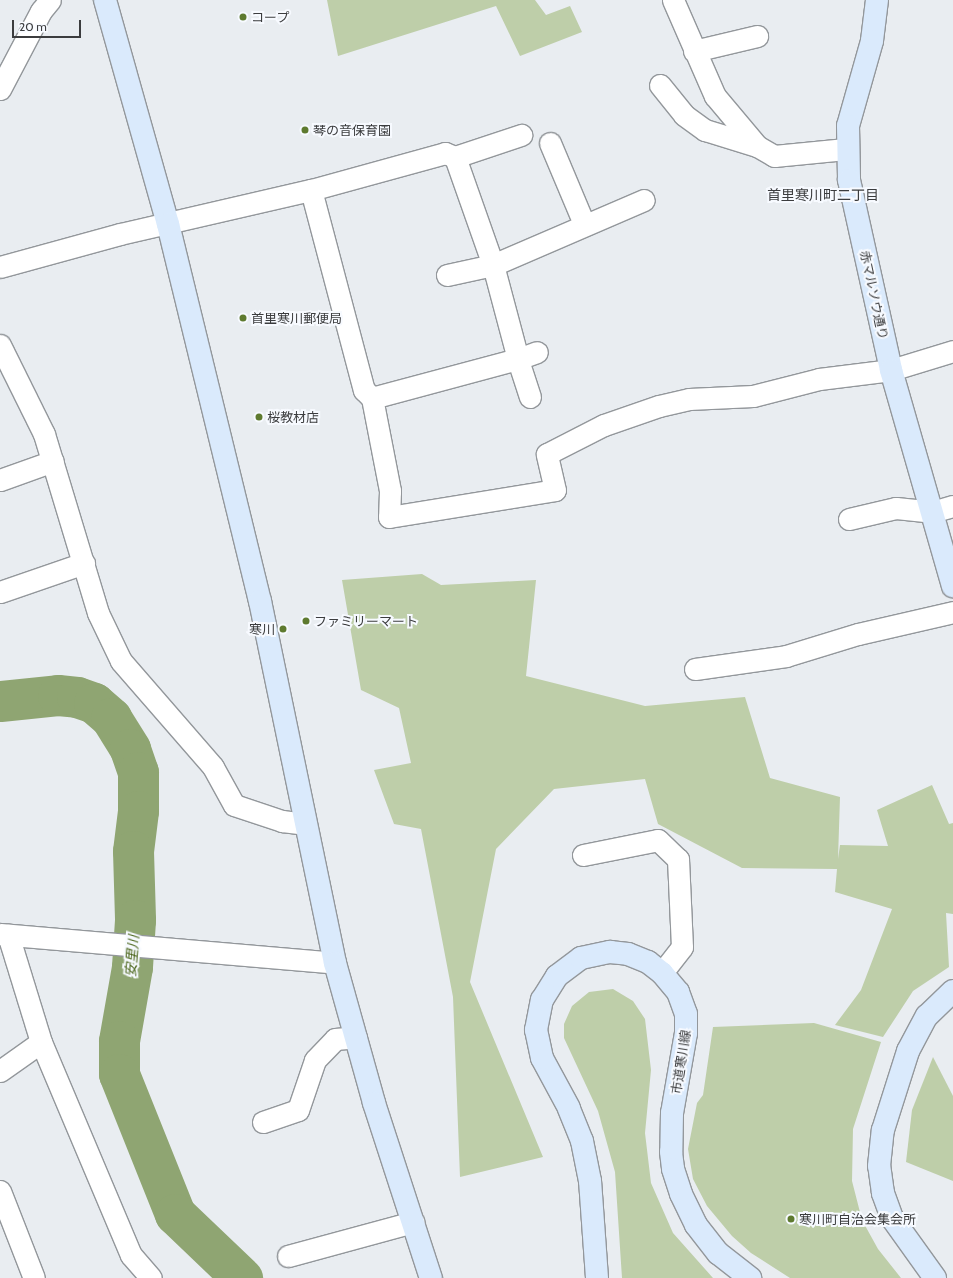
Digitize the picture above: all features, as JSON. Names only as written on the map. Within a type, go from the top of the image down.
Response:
[{"type":"street","points":[[0,89],[41,10],[50,0]]},
{"type":"street","points":[[105,0],[168,224],[260,601],[335,963],[412,1222],[431,1278]]},
{"type":"street","points":[[673,0],[694,51],[715,96],[757,146]]},
{"type":"street","name":"赤マルソウ通り","points":[[877,0],[875,27],[848,126],[846,149],[851,193],[891,370],[953,586]]},
{"type":"street","points":[[694,51],[757,36]]},
{"type":"street","points":[[660,85],[684,115],[705,130],[757,146],[774,156],[846,149]]},
{"type":"street","points":[[0,267],[120,234],[311,190],[445,153],[455,157],[521,135]]},
{"type":"street","points":[[550,144],[584,224]]},
{"type":"street","points":[[455,157],[493,265],[518,359],[530,396]]},
{"type":"street","points":[[311,190],[364,390],[372,398],[390,491],[389,517],[555,490],[547,454],[604,425],[659,406],[689,399],[754,396],[819,379],[891,370],[953,351]]},
{"type":"street","points":[[447,275],[493,265],[584,224],[644,200]]},
{"type":"street","points":[[0,345],[44,434],[98,613],[122,661],[213,767],[234,806],[282,821],[305,824]]},
{"type":"street","points":[[372,398],[518,359],[538,352]]},
{"type":"street","points":[[0,480],[53,461]]},
{"type":"street","points":[[849,519],[896,508],[932,512],[953,506]]},
{"type":"street","points":[[0,592],[84,563]]},
{"type":"street","points":[[695,669],[786,656],[858,634],[953,612]]},
{"type":"street","points":[[583,855],[658,840],[678,859],[682,947],[662,973]]},
{"type":"street","points":[[151,1278],[131,1255],[41,1042],[4,935],[335,963]]},
{"type":"street","name":"市道寒川線","points":[[597,1278],[590,1181],[582,1141],[539,1051],[536,1035],[537,1017],[542,1000],[553,981],[562,970],[581,958],[603,952],[628,954],[648,962],[662,973],[678,992],[686,1023],[686,1043],[671,1134],[671,1152],[677,1182],[696,1225],[706,1239],[730,1264],[750,1278]]},
{"type":"street","points":[[935,1278],[892,1218],[883,1193],[879,1166],[883,1130],[908,1051],[927,1016],[953,991]]},
{"type":"street","points":[[263,1122],[298,1110],[315,1060],[335,1039],[356,1036]]},
{"type":"street","points":[[0,1071],[41,1042]]},
{"type":"street","points":[[0,1191],[34,1278]]},
{"type":"street","points":[[288,1256],[412,1222]]},
{"type":"green space","points":[[327,0],[535,0],[546,15],[570,6],[582,32],[520,56],[496,6],[338,56]]},
{"type":"green space","points":[[422,574],[441,585],[536,580],[526,676],[645,706],[745,697],[770,778],[840,797],[838,859],[840,845],[888,846],[877,810],[932,785],[949,824],[953,823],[953,914],[946,913],[949,967],[913,991],[883,1037],[835,1025],[861,990],[892,909],[835,892],[837,869],[742,868],[658,824],[645,779],[554,789],[496,849],[470,982],[543,1157],[460,1177],[453,997],[421,829],[394,824],[374,770],[411,763],[399,708],[361,690],[342,580]]},
{"type":"green space","points":[[613,989],[633,1001],[645,1019],[651,1070],[645,1133],[651,1183],[673,1233],[713,1278],[622,1278],[615,1172],[598,1111],[564,1038],[564,1024],[572,1006],[589,992]]},
{"type":"green space","points":[[814,1023],[881,1042],[853,1129],[852,1181],[862,1220],[878,1249],[901,1278],[790,1278],[751,1253],[732,1236],[707,1206],[693,1179],[688,1149],[697,1103],[703,1095],[713,1027]]},
{"type":"green space","points":[[933,1057],[953,1096],[953,1181],[906,1162],[912,1110]]},
{"type":"waterway","name":"安里川","points":[[0,701],[58,695],[77,697],[94,703],[111,718],[130,749],[138,772],[138,811],[133,851],[135,920],[132,967],[119,1041],[119,1074],[175,1214],[242,1278]]},
{"type":"place","name":"コープ","points":[[243,17]]},
{"type":"place","name":"琴の音保育園","points":[[305,130]]},
{"type":"place","name":"首里寒川郵便局","points":[[243,318]]},
{"type":"place","name":"桜教材店","points":[[259,417]]},
{"type":"place","name":"ファミリーマート","points":[[306,621]]},
{"type":"place","name":"寒川","points":[[283,629]]},
{"type":"place","name":"寒川町自治会集会所","points":[[791,1219]]},
{"type":"district","name":"首里寒川町二丁目","points":[[823,195]]}]
